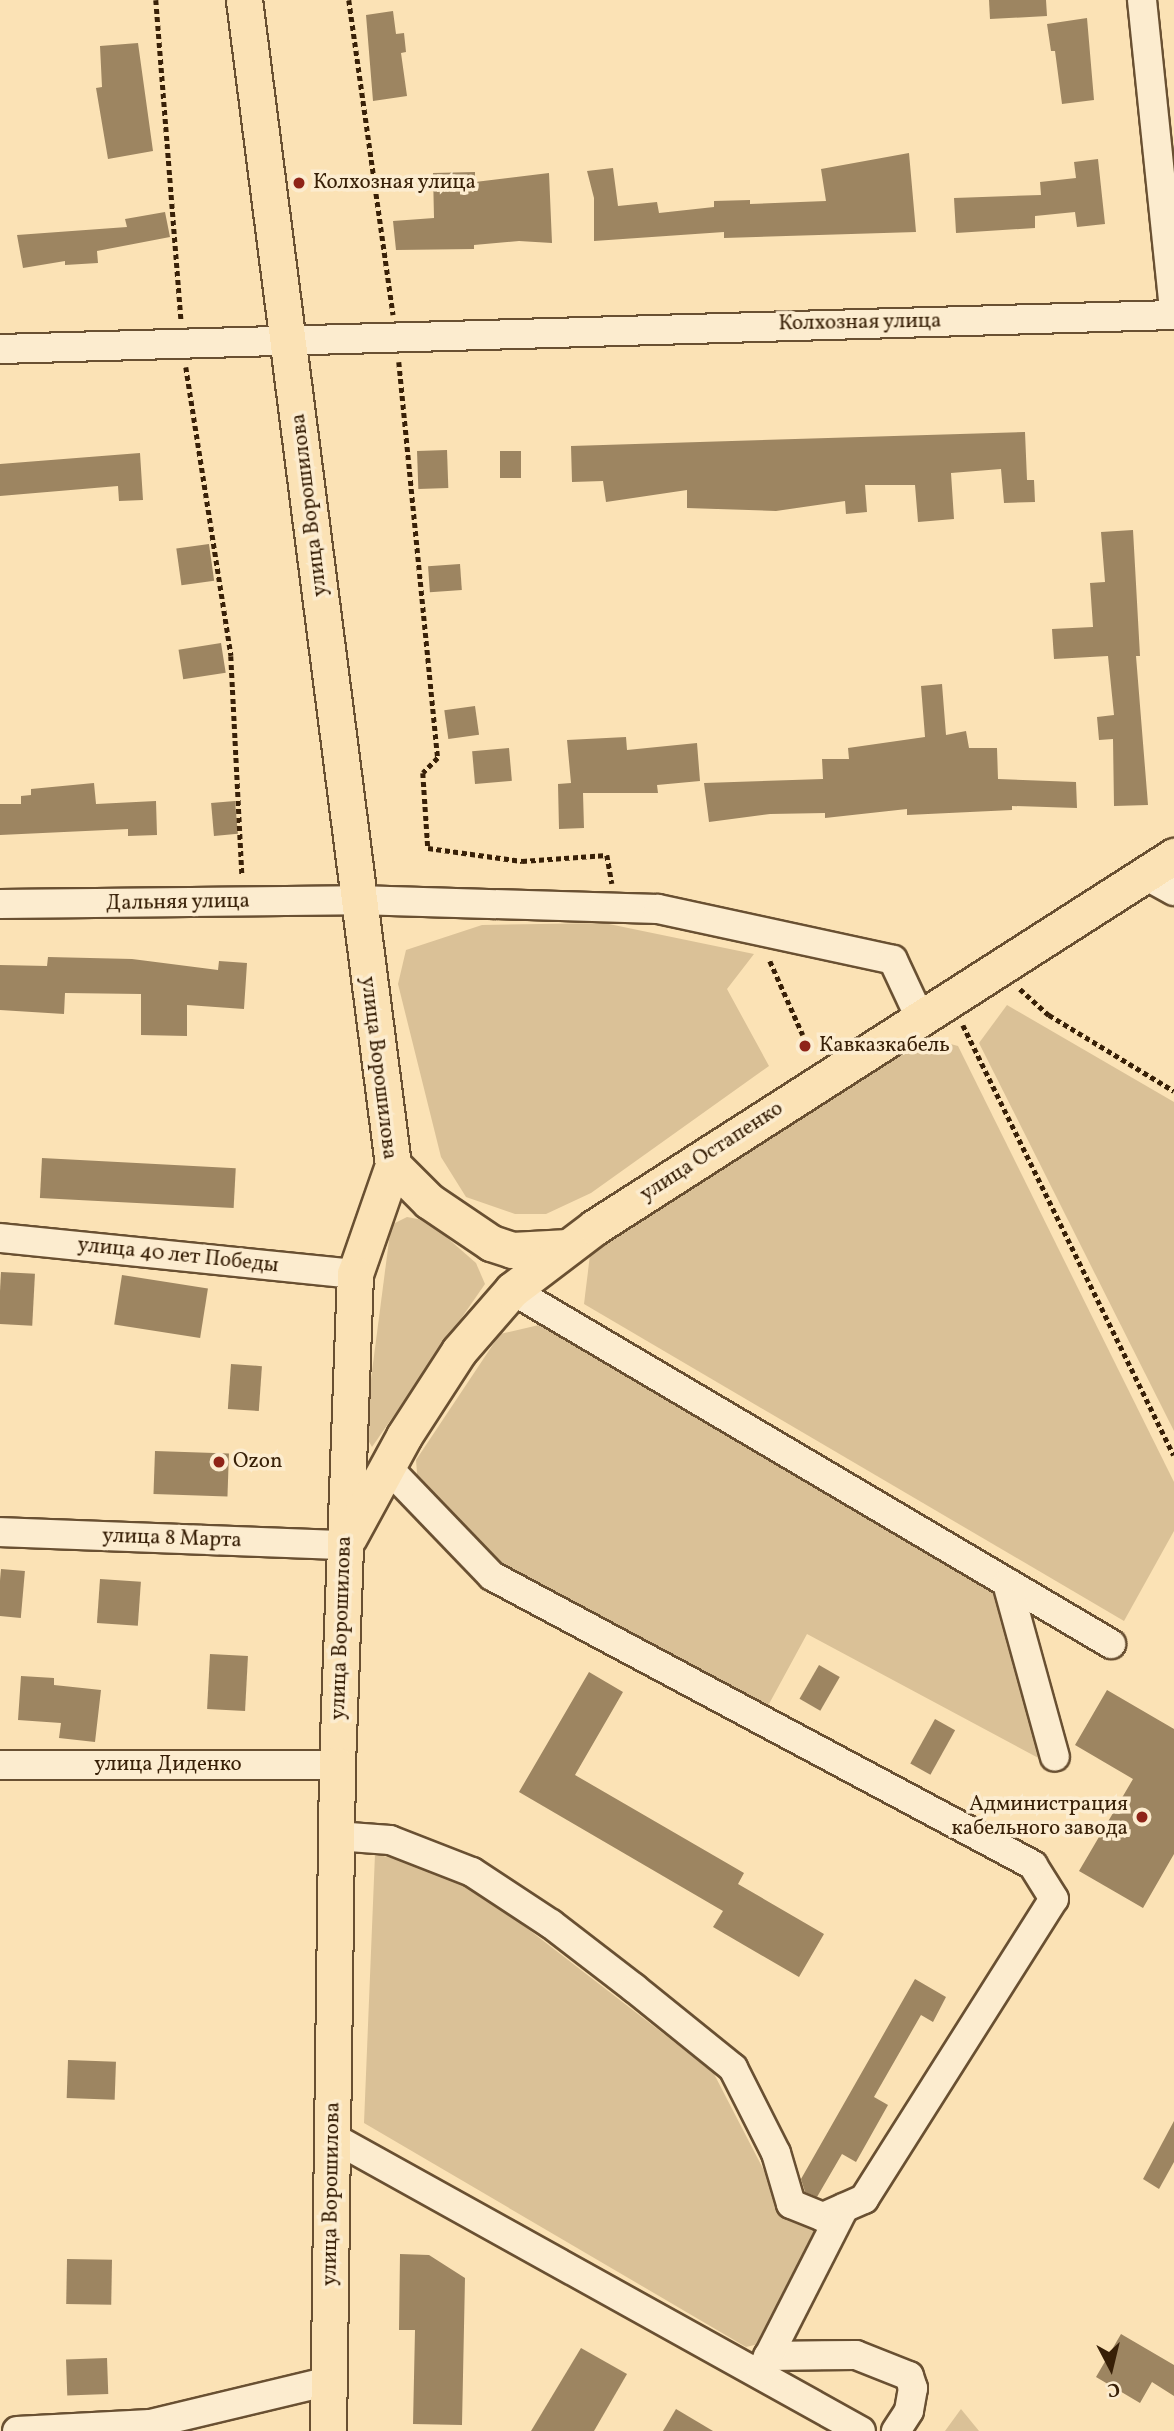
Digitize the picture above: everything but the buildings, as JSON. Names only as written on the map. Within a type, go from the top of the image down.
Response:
[{"type":"main road","name":"улица Ворошилова","points":[[244,0],[290,338],[357,900],[393,1165],[355,1273],[337,1765],[328,2431]]},
{"type":"main road","name":"улица Остапенко","points":[[345,1545],[387,1467],[459,1351],[512,1290],[568,1247],[920,1018],[998,969],[1159,883],[1174,856]]},
{"type":"main road","points":[[393,1165],[429,1201],[491,1243],[512,1250],[568,1247]]},
{"type":"street","points":[[1142,0],[1174,313]]},
{"type":"street","name":"Колхозная улица","points":[[0,349],[290,338],[1174,313]]},
{"type":"street","name":"Дальняя улица","points":[[0,904],[357,900],[658,909],[893,960],[920,1018]]},
{"type":"street","name":"улица 40 лет Победы","points":[[0,1238],[355,1273]]},
{"type":"street","points":[[512,1290],[1111,1644]]},
{"type":"street","points":[[336,1836],[390,1840],[472,1872],[551,1924],[733,2068],[776,2153],[792,2204],[823,2217],[864,2199],[1054,1899],[1033,1865],[492,1576],[387,1467]]},
{"type":"street","name":"улица 8 Марта","points":[[0,1532],[345,1545]]},
{"type":"street","points":[[1007,1583],[1055,1757]]},
{"type":"street","name":"улица Диденко","points":[[0,1765],[337,1765]]},
{"type":"street","points":[[332,2137],[764,2365],[861,2431]]},
{"type":"street","points":[[764,2365],[844,2208]]},
{"type":"street","points":[[764,2365],[856,2355],[909,2376],[913,2389],[909,2411],[896,2431]]},
{"type":"street","points":[[17,2431],[150,2424],[329,2381]]},
{"type":"path","points":[[156,0],[182,342],[231,656],[242,903]]},
{"type":"path","points":[[349,0],[396,335],[438,758],[423,773],[428,848],[522,861],[607,855],[616,908]]},
{"type":"path","points":[[762,951],[778,971],[785,1000],[803,1035]]},
{"type":"path","points":[[998,969],[1049,1015],[1174,1091]]},
{"type":"path","points":[[951,999],[1174,1455]]},
{"type":"shaded area","points":[[604,923],[754,954],[727,989],[769,1066],[591,1193],[546,1214],[515,1214],[466,1197],[441,1157],[398,984],[406,950],[482,925]]},
{"type":"shaded area","points":[[1007,1005],[1174,1102],[1174,1431],[979,1043]]},
{"type":"shaded area","points":[[925,1037],[958,1046],[1174,1482],[1174,1531],[1124,1621],[584,1304],[590,1255]]},
{"type":"shaded area","points":[[407,1217],[428,1221],[476,1263],[485,1284],[372,1447],[364,1433],[391,1225]]},
{"type":"shaded area","points":[[539,1325],[996,1594],[1044,1761],[807,1634],[763,1715],[508,1579],[418,1486],[416,1460],[500,1334]]},
{"type":"shaded area","points":[[375,1854],[457,1874],[713,2072],[787,2215],[821,2231],[767,2342],[746,2347],[364,2123]]},
{"type":"shaded area","points":[[961,2409],[979,2431],[945,2431]]},
{"type":"place","name":"Колхозная улица","points":[[299,183]]},
{"type":"place","name":"Кавказкабель","points":[[805,1046]]},
{"type":"place","name":"Ozon","points":[[219,1462]]},
{"type":"place","name":"Администрация кабельного завода","points":[[1142,1817]]}]
